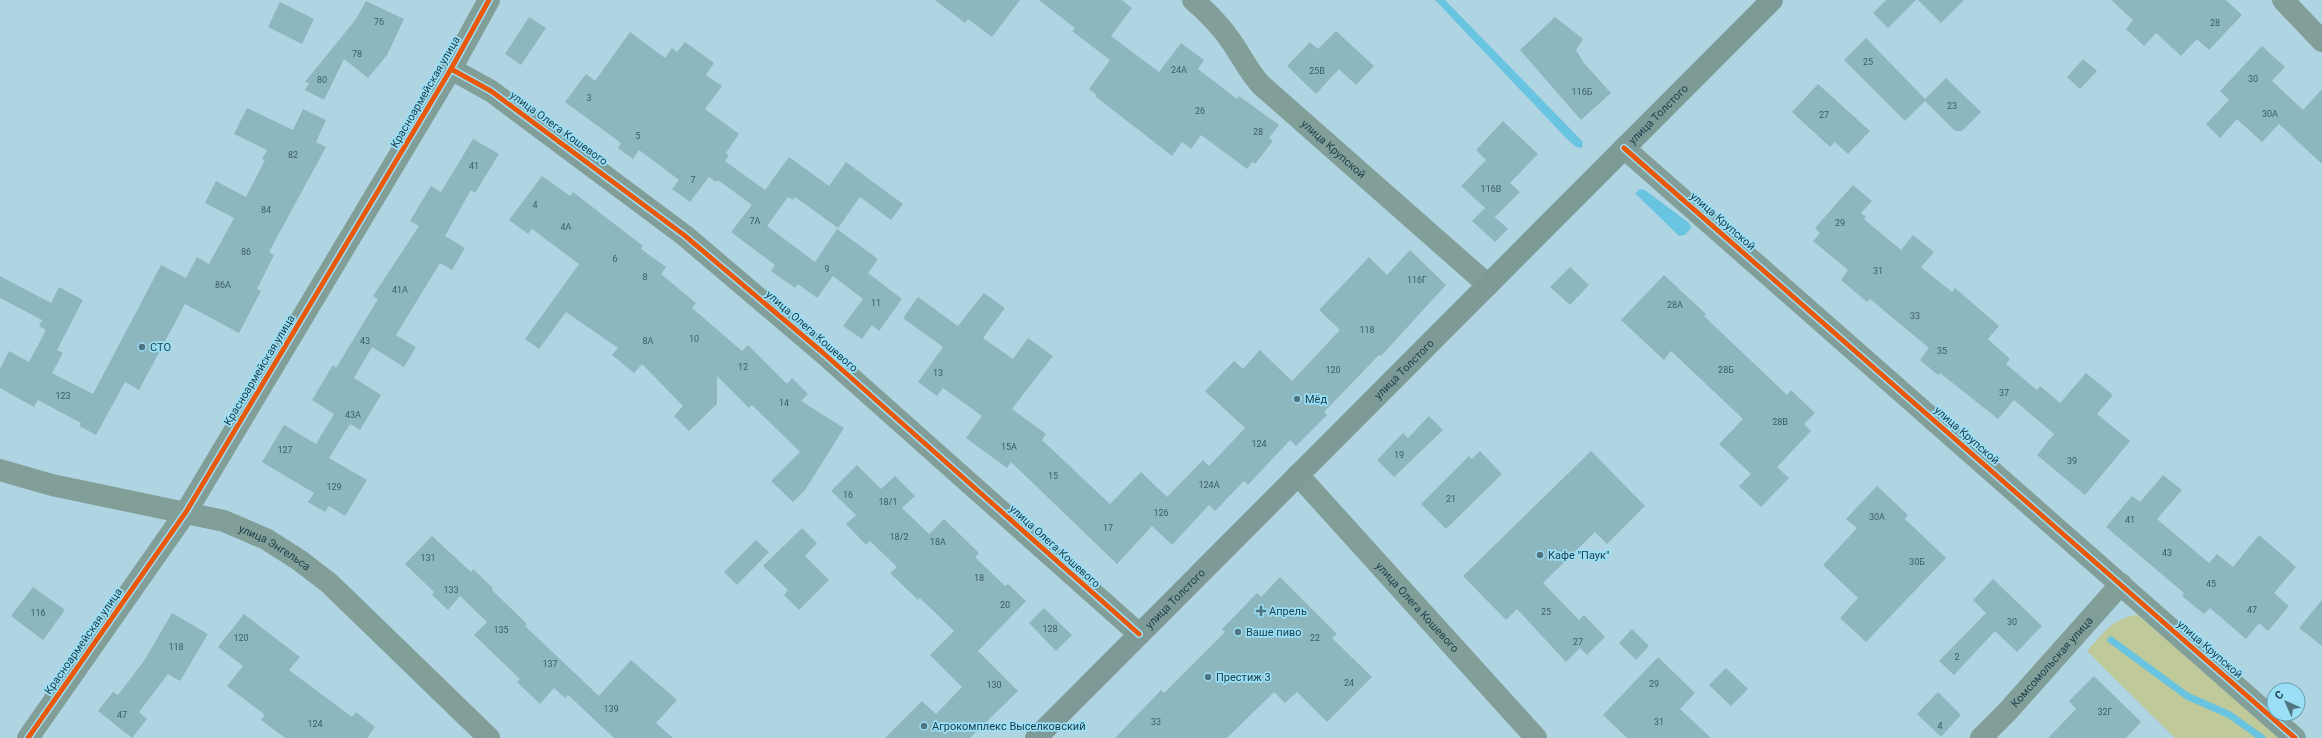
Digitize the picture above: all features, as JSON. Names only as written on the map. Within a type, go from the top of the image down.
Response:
[{"type":"main road","name":"улица Толстого","points":[[1036,738],[1772,0]]},
{"type":"street","name":"Красноармейская улица","points":[[28,738],[186,512],[451,69],[489,0]]},
{"type":"street","name":"улица Крупской","points":[[1193,0],[1212,16],[1232,42],[1249,72],[1261,85],[1488,285]]},
{"type":"street","points":[[2283,0],[2322,41]]},
{"type":"street","name":"улица Олега Кошевого","points":[[451,69],[491,91],[684,235],[822,352],[1139,634]]},
{"type":"street","name":"улица Крупской","points":[[1624,148],[2295,738]]},
{"type":"street","name":"улица Энгельса","points":[[0,470],[52,486],[125,502],[186,512],[224,521],[266,539],[314,570],[489,738]]},
{"type":"street","name":"улица Олега Кошевого","points":[[1298,475],[1536,738]]},
{"type":"street","name":"Комсомольская улица","points":[[1981,738],[2007,712],[2121,584]]},
{"type":"green space","points":[[2137,615],[2281,738],[2175,738],[2087,651],[2103,633],[2115,623],[2129,616]]},
{"type":"water","points":[[1435,0],[1445,0],[1583,142],[1582,148],[1576,147],[1565,137]]},
{"type":"water","points":[[1640,189],[1645,190],[1689,223],[1691,228],[1685,235],[1679,236],[1635,194]]},
{"type":"building","points":[[935,0],[1020,0],[992,37],[968,19],[965,23]]},
{"type":"building","points":[[1039,0],[1122,0],[1132,8],[1111,36],[1159,72],[1181,43],[1204,60],[1198,69],[1237,99],[1239,96],[1279,125],[1269,138],[1273,141],[1255,164],[1252,162],[1247,169],[1201,135],[1191,149],[1182,142],[1172,156],[1095,96],[1097,95],[1089,89],[1110,60],[1072,31],[1075,28]]},
{"type":"building","points":[[1886,0],[1916,0],[1888,28],[1873,13]]},
{"type":"building","points":[[1918,0],[1964,0],[1941,23]]},
{"type":"building","points":[[2111,0],[2226,0],[2242,15],[2209,50],[2197,39],[2181,56],[2156,33],[2144,46],[2126,29],[2133,20]]},
{"type":"building","points":[[366,1],[404,19],[387,55],[368,78],[344,59],[324,100],[305,90],[309,83],[305,82],[356,19]]},
{"type":"building","points":[[280,2],[314,19],[302,44],[268,27]]},
{"type":"building","points":[[529,17],[546,28],[521,65],[505,54]]},
{"type":"building","points":[[1555,17],[1583,39],[1576,50],[1584,63],[1611,93],[1581,120],[1520,50]]},
{"type":"building","points":[[1336,31],[1374,66],[1356,85],[1339,69],[1316,94],[1287,66],[1310,42],[1318,49]]},
{"type":"building","points":[[630,32],[665,58],[672,48],[677,52],[685,42],[714,63],[706,75],[722,86],[705,109],[739,134],[726,153],[729,155],[725,161],[765,190],[789,157],[829,186],[846,162],[903,204],[891,220],[860,197],[838,228],[795,197],[793,200],[788,197],[767,226],[815,262],[837,229],[878,259],[868,273],[902,299],[879,331],[872,325],[862,339],[843,326],[863,299],[833,276],[817,298],[798,284],[795,288],[771,271],[775,265],[731,232],[752,205],[718,180],[716,182],[709,177],[690,202],[672,189],[679,180],[639,150],[633,159],[618,148],[621,143],[565,102],[586,74],[595,81]]},
{"type":"building","points":[[1866,38],[1925,99],[1946,78],[1981,112],[1962,131],[1955,131],[1925,101],[1905,121],[1844,60]]},
{"type":"building","points":[[2262,46],[2285,67],[2272,81],[2303,110],[2322,89],[2322,164],[2279,124],[2262,142],[2237,119],[2220,138],[2206,124],[2229,100],[2220,91]]},
{"type":"building","points":[[2083,59],[2097,71],[2080,89],[2067,77]]},
{"type":"building","points":[[1818,84],[1870,131],[1848,154],[1835,142],[1830,147],[1792,112]]},
{"type":"building","points":[[247,108],[293,130],[303,109],[326,120],[316,142],[326,147],[269,252],[274,255],[257,289],[261,291],[239,333],[185,304],[139,390],[125,382],[96,435],[79,426],[81,423],[38,400],[34,407],[0,388],[0,369],[9,351],[29,362],[46,330],[39,326],[42,320],[0,298],[0,276],[51,303],[59,287],[83,300],[57,350],[63,353],[52,373],[93,394],[161,265],[186,278],[197,257],[209,264],[234,218],[205,203],[216,181],[246,197],[265,160],[262,159],[267,150],[234,134]]},
{"type":"building","points":[[1503,121],[1538,154],[1510,183],[1520,192],[1495,217],[1461,186],[1486,160],[1476,150]]},
{"type":"building","points":[[473,139],[499,154],[475,193],[471,190],[445,236],[465,248],[452,270],[440,263],[396,335],[416,347],[404,367],[372,347],[354,378],[381,395],[360,430],[350,424],[329,458],[367,480],[345,516],[329,506],[325,512],[308,502],[314,493],[262,462],[284,425],[316,444],[334,414],[312,400],[333,365],[336,368],[378,299],[373,296],[419,226],[410,221],[431,186],[441,192]]},
{"type":"building","points":[[542,176],[570,196],[573,192],[643,246],[641,249],[666,267],[661,274],[696,303],[692,308],[742,351],[748,345],[787,384],[792,378],[808,394],[801,401],[844,428],[805,490],[793,502],[771,481],[800,452],[752,405],[749,408],[717,376],[717,404],[689,431],[674,416],[683,406],[642,364],[634,373],[612,355],[618,348],[566,312],[539,349],[525,339],[579,264],[532,229],[528,234],[509,220]]},
{"type":"building","points":[[1853,185],[1872,201],[1861,213],[1866,217],[1864,219],[1901,250],[1913,235],[1934,252],[1921,267],[1952,292],[1955,288],[1999,326],[1988,339],[2010,359],[2006,364],[2037,390],[2040,386],[2060,403],[2086,373],[2113,395],[2097,414],[2130,441],[2085,495],[2037,455],[2054,434],[2014,400],[1998,419],[1940,373],[1938,375],[1920,360],[1929,348],[1870,299],[1867,302],[1841,280],[1848,270],[1813,241],[1820,233],[1815,228]]},
{"type":"building","points":[[1485,208],[1508,229],[1495,242],[1472,221]]},
{"type":"building","points":[[1410,250],[1446,285],[1381,356],[1379,355],[1324,412],[1327,415],[1296,446],[1290,440],[1248,485],[1244,481],[1215,511],[1209,505],[1172,545],[1152,526],[1117,564],[1011,462],[1007,468],[966,438],[982,416],[943,388],[937,396],[918,382],[943,347],[903,318],[918,297],[958,326],[984,293],[1005,308],[983,338],[1013,359],[1028,338],[1053,356],[1012,409],[1046,434],[1042,440],[1110,504],[1141,472],[1167,497],[1203,460],[1209,466],[1245,428],[1205,391],[1234,361],[1243,369],[1260,350],[1292,381],[1340,330],[1319,310],[1369,257],[1387,275]]},
{"type":"building","points":[[1570,267],[1589,285],[1570,305],[1550,287]]},
{"type":"building","points":[[1664,275],[1706,314],[1704,316],[1787,395],[1791,390],[1815,413],[1804,424],[1811,431],[1777,467],[1789,478],[1761,507],[1739,486],[1751,474],[1719,444],[1743,419],[1671,351],[1664,360],[1621,320]]},
{"type":"building","points":[[1429,416],[1443,430],[1394,477],[1377,460],[1403,433],[1408,438]]},
{"type":"building","points":[[1480,451],[1502,474],[1446,529],[1421,504],[1469,456],[1472,459]]},
{"type":"building","points":[[1591,451],[1645,506],[1607,544],[1595,532],[1543,583],[1579,620],[1584,615],[1605,637],[1587,655],[1580,648],[1566,662],[1517,609],[1506,620],[1463,576]]},
{"type":"building","points":[[857,465],[881,489],[895,476],[915,496],[902,508],[929,534],[944,519],[979,553],[975,557],[1005,586],[1008,584],[1026,601],[978,651],[1018,691],[970,738],[885,738],[922,701],[936,714],[962,687],[930,655],[954,631],[920,598],[918,600],[890,573],[897,567],[870,541],[866,545],[846,524],[856,515],[831,491]]},
{"type":"building","points":[[2163,475],[2182,490],[2157,519],[2209,563],[2217,554],[2233,567],[2259,535],[2296,567],[2274,593],[2289,606],[2268,631],[2259,623],[2246,639],[2210,608],[2204,614],[2182,596],[2184,593],[2106,527],[2132,496],[2140,502]]},
{"type":"building","points":[[1877,486],[1908,515],[1905,519],[1946,558],[1866,642],[1840,618],[1858,598],[1823,565],[1857,528],[1846,519]]},
{"type":"building","points":[[802,528],[817,543],[805,556],[829,580],[799,610],[784,595],[788,590],[763,566]]},
{"type":"building","points":[[432,536],[471,572],[473,569],[493,588],[492,590],[527,624],[525,626],[599,696],[631,660],[677,700],[656,723],[673,738],[614,738],[568,695],[565,698],[554,688],[540,704],[517,682],[520,679],[474,635],[487,622],[460,596],[448,610],[432,595],[434,592],[405,564]]},
{"type":"building","points":[[756,540],[769,552],[737,585],[724,572]]},
{"type":"building","points":[[1280,577],[1337,634],[1332,638],[1372,677],[1327,722],[1297,692],[1285,703],[1274,692],[1227,738],[1115,738],[1161,690],[1164,693],[1225,632],[1222,629],[1257,593],[1261,597]]},
{"type":"building","points":[[1993,579],[2042,626],[2017,652],[1995,631],[1954,675],[1939,661],[1986,613],[1973,600]]},
{"type":"building","points":[[33,587],[65,610],[43,640],[11,616]]},
{"type":"building","points":[[2322,600],[2322,646],[2299,628]]},
{"type":"building","points":[[1044,608],[1072,635],[1056,651],[1029,623]]},
{"type":"building","points":[[172,613],[208,634],[180,681],[168,674],[139,712],[147,719],[132,738],[98,711],[113,692],[118,695],[144,661]]},
{"type":"building","points":[[244,614],[300,657],[289,670],[352,717],[356,712],[375,727],[367,738],[285,738],[261,720],[265,715],[227,686],[243,666],[218,647]]},
{"type":"building","points":[[1632,629],[1649,646],[1636,660],[1619,643]]},
{"type":"building","points":[[1658,657],[1695,693],[1680,709],[1711,738],[1627,738],[1603,715]]},
{"type":"building","points":[[1726,668],[1748,689],[1731,706],[1709,685]]},
{"type":"building","points":[[2094,676],[2141,722],[2126,738],[2048,738],[2076,709],[2069,701]]},
{"type":"building","points":[[1938,692],[1961,715],[1941,737],[1917,714]]},
{"type":"waterway","points":[[2111,640],[2187,696],[2230,715],[2262,738]]},
{"type":"cycle path","points":[[28,738],[186,512],[451,69],[489,0]]},
{"type":"cycle path","points":[[451,69],[491,91],[684,235],[822,352],[1139,634]]},
{"type":"cycle path","points":[[1624,148],[2295,738]]},
{"type":"place","name":"СТО","points":[[142,347]]},
{"type":"place","name":"Мёд","points":[[1297,399]]},
{"type":"place","name":"Кафе \"Паук\"","points":[[1540,555]]},
{"type":"place","name":"Апрель","points":[[1261,611]]},
{"type":"place","name":"Ваше пиво","points":[[1238,632]]},
{"type":"place","name":"Престиж 3","points":[[1208,677]]},
{"type":"place","name":"Агрокомплекс Выселковский","points":[[924,726]]}]
